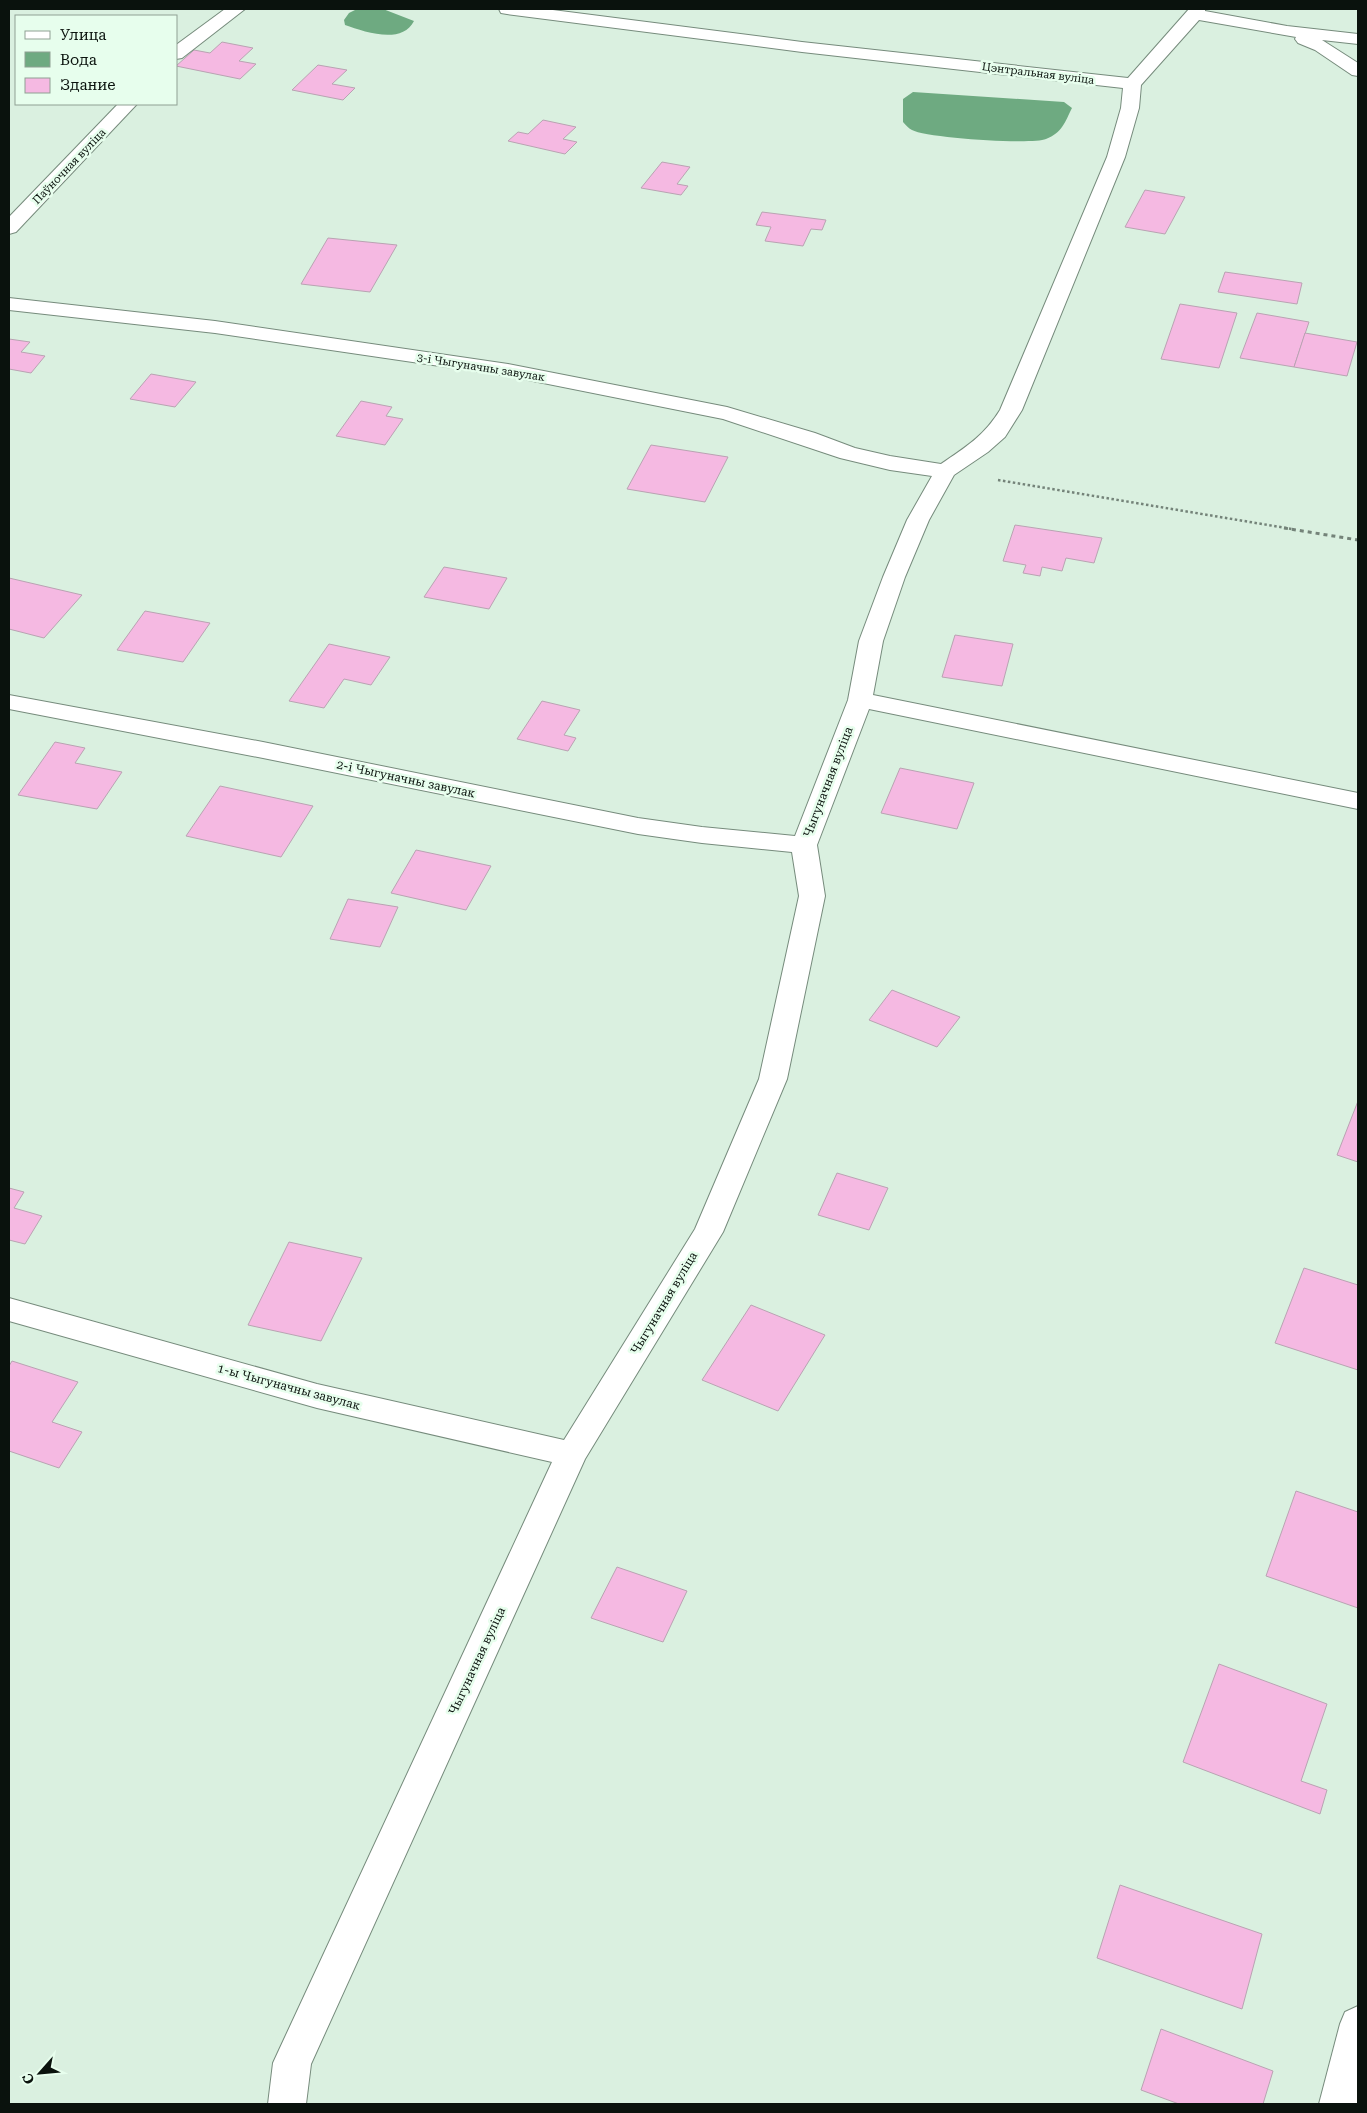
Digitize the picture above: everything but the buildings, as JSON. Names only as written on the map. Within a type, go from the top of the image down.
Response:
[{"type":"street","points":[[178,52],[236,9]]},
{"type":"street","name":"Цэнтральная вуліца","points":[[507,9],[792,45],[1132,84]]},
{"type":"street","points":[[945,472],[980,447],[997,432],[1011,410],[1116,157],[1130,108],[1132,84],[1196,11],[1287,31],[1358,39]]},
{"type":"street","points":[[1287,31],[1321,46],[1358,71]]},
{"type":"street","name":"Паўночная вуліца","points":[[9,228],[127,105]]},
{"type":"street","name":"3-і Чыгуначны завулак","points":[[9,304],[215,327],[508,370],[727,413],[848,453],[890,463],[945,472]]},
{"type":"street","name":"Чыгуначная вуліца","points":[[287,2104],[292,2063],[572,1454],[708,1232],[773,1080],[812,896],[804,845],[860,700],[871,641],[894,577],[918,520],[945,472]]},
{"type":"street","points":[[860,700],[1358,801]]},
{"type":"street","name":"2-і Чыгуначны завулак","points":[[9,702],[272,752],[638,826],[702,835],[804,845]]},
{"type":"street","name":"1-ы Чыгуначны завулак","points":[[9,1309],[318,1396],[572,1454]]},
{"type":"street","points":[[1338,2104],[1358,2024]]},
{"type":"path","points":[[945,472],[1358,540]]},
{"type":"water","points":[[357,9],[383,9],[414,21],[401,33],[382,35],[372,33],[345,25],[344,20],[349,13]]},
{"type":"water","points":[[913,92],[1064,102],[1072,108],[1056,134],[1037,141],[1001,141],[937,136],[911,129],[903,122],[903,99]]}]
